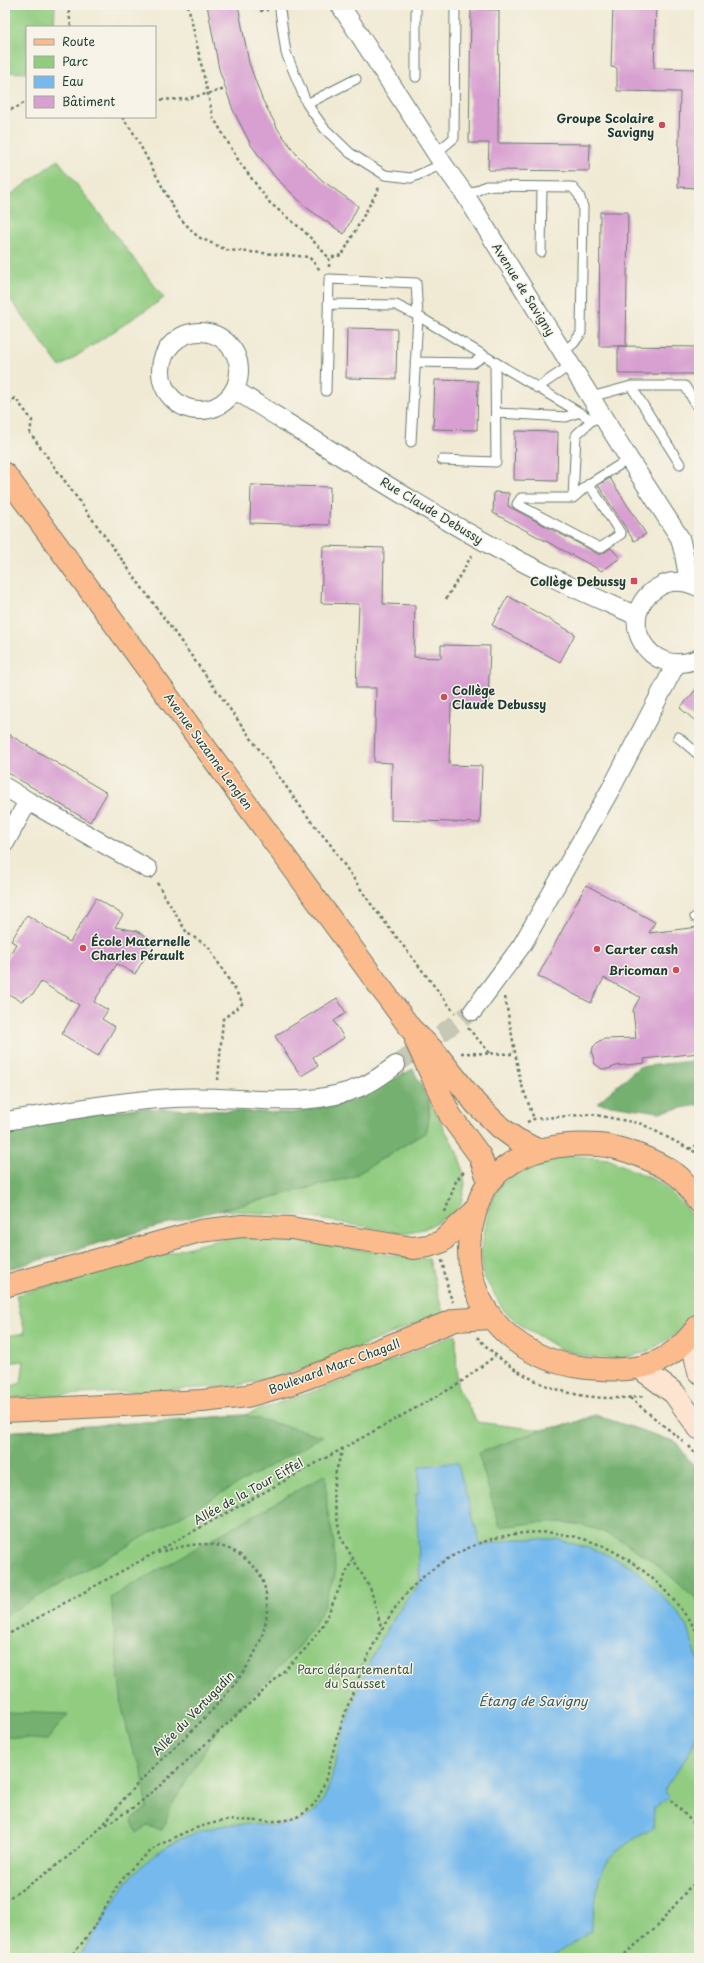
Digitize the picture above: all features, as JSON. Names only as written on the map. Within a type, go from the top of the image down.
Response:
[{"type":"main road","name":"Avenue Suzanne Lenglen","points":[[5,474],[411,1029],[435,1052],[476,1104],[507,1134],[538,1150]]},
{"type":"main road","name":"Avenue Suzanne Lenglen","points":[[411,1029],[450,1115],[480,1156],[489,1182]]},
{"type":"main road","points":[[695,1331],[672,1354],[660,1362],[640,1368],[611,1371],[581,1368],[546,1358],[513,1340],[491,1318],[478,1299],[468,1256],[470,1234],[476,1210],[489,1182],[508,1164],[538,1150],[554,1145],[581,1143],[611,1146],[689,1174],[699,1202]]},
{"type":"main road","points":[[5,1286],[200,1231],[235,1227],[291,1228],[413,1248],[428,1246],[441,1242],[476,1210]]},
{"type":"main road","name":"Boulevard Marc Chagall","points":[[5,1411],[202,1401],[247,1396],[287,1386],[455,1320],[491,1318]]},
{"type":"main road","points":[[695,1331],[699,1372]]},
{"type":"main road","points":[[640,1368],[674,1393],[699,1428]]},
{"type":"street","name":"Avenue de Savigny","points":[[340,5],[439,158],[466,196],[567,358],[591,397],[597,419],[628,459],[680,538],[694,585]]},
{"type":"street","points":[[199,332],[212,334],[224,340],[234,350],[239,363],[239,376],[235,390],[227,400],[206,410],[193,410],[182,406],[172,398],[164,388],[161,377],[161,364],[165,353],[174,342],[185,334],[199,332]]},
{"type":"street","name":"Rue Claude Debussy","points":[[235,390],[480,540],[543,573],[637,616]]},
{"type":"street","points":[[694,585],[675,582],[661,585],[650,592],[641,603],[637,616],[637,630],[642,643],[650,654],[662,661],[676,664],[689,663],[699,658]]},
{"type":"street","points":[[466,1017],[522,945],[613,786],[676,664]]},
{"type":"street","points":[[5,787],[148,869]]},
{"type":"street","points":[[5,843],[28,801]]},
{"type":"street","points":[[5,1121],[138,1100],[216,1097],[293,1100],[328,1097],[364,1086],[396,1065]]},
{"type":"lane","points":[[281,5],[280,10],[286,53],[307,104],[324,128],[350,153],[385,175],[411,178],[439,158],[454,138],[455,5]]},
{"type":"lane","points":[[416,5],[416,77]]},
{"type":"lane","points":[[307,104],[356,78]]},
{"type":"lane","points":[[466,196],[486,186],[572,187],[579,195],[583,207],[581,333],[574,343],[567,358],[537,388]]},
{"type":"lane","points":[[542,187],[542,252]]},
{"type":"lane","points":[[326,391],[328,279],[416,283],[418,316],[411,442]]},
{"type":"lane","points":[[328,304],[396,305],[418,316],[495,364],[579,412],[597,419]]},
{"type":"lane","points":[[415,362],[473,363],[484,356]]},
{"type":"lane","points":[[442,460],[496,462],[497,413],[495,364]]},
{"type":"lane","points":[[591,397],[631,386],[685,386],[699,410]]},
{"type":"lane","points":[[631,386],[680,464]]},
{"type":"lane","points":[[497,413],[566,417],[579,412]]},
{"type":"lane","points":[[573,498],[576,435],[597,419]]},
{"type":"lane","points":[[589,484],[621,534],[600,548],[517,504],[521,498],[573,498],[589,484],[628,459]]},
{"type":"lane","points":[[678,738],[699,755]]},
{"type":"path","points":[[68,5],[71,26]]},
{"type":"path","points":[[188,5],[206,94],[213,117],[240,163],[270,203],[305,232],[330,258],[328,279]]},
{"type":"path","points":[[156,100],[186,99],[226,89]]},
{"type":"path","points":[[5,111],[16,108],[26,102]]},
{"type":"path","points":[[123,118],[133,132],[178,216],[198,237],[227,250],[309,257],[328,279]]},
{"type":"path","points":[[330,258],[342,255],[385,175]]},
{"type":"path","points":[[5,399],[9,404],[15,398],[32,420],[30,433],[311,821],[330,844],[371,904],[466,1017],[490,1053],[514,1054]]},
{"type":"path","points":[[446,599],[480,540]]},
{"type":"path","points":[[148,869],[187,933],[208,946],[243,1003],[223,1019],[216,1097]]},
{"type":"path","points":[[505,995],[514,1054],[520,1080],[534,1119]]},
{"type":"path","points":[[507,1134],[534,1119],[590,1114],[642,1124],[699,1154]]},
{"type":"path","points":[[689,1149],[699,1144]]},
{"type":"path","points":[[480,1156],[470,1164],[456,1181],[446,1207],[441,1242],[443,1268],[449,1293],[477,1338],[495,1356],[523,1375],[554,1390],[592,1398],[630,1398],[651,1395],[667,1388]]},
{"type":"path","name":"Allée de la Tour Eiffel","points":[[5,1636],[150,1554],[457,1385],[495,1356]]},
{"type":"path","points":[[630,1398],[689,1446],[699,1459]]},
{"type":"path","points":[[343,1447],[336,1471],[333,1493],[340,1536],[352,1560],[371,1590],[382,1630]]},
{"type":"path","points":[[69,1958],[86,1938],[122,1880],[149,1852],[168,1840],[200,1826],[222,1821],[278,1821],[293,1819],[313,1806],[321,1793],[330,1758],[352,1695],[370,1652],[382,1630],[393,1612],[412,1588],[437,1566],[466,1549],[492,1538],[514,1533],[537,1532],[564,1534],[592,1542],[621,1554],[640,1567],[671,1596],[699,1635]]},
{"type":"path","name":"Allée du Vertugadin","points":[[5,1900],[26,1888],[99,1829],[128,1793],[222,1699],[251,1660],[263,1634],[267,1616],[267,1600],[264,1581],[253,1565],[239,1552],[219,1544],[177,1547],[150,1554]]},
{"type":"path","points":[[99,1829],[136,1805],[165,1781],[271,1684],[307,1647],[323,1626],[352,1560]]},
{"type":"path","points":[[671,1800],[699,1829]]},
{"type":"path","points":[[620,1958],[656,1926],[688,1889],[699,1880]]},
{"type":"green space","points":[[7,5],[55,5],[54,26],[26,26],[26,73],[5,72],[5,9],[7,9]]},
{"type":"green space","points":[[58,160],[164,298],[60,367],[5,292],[5,199]]},
{"type":"green space","points":[[699,1060],[699,1105],[659,1112],[597,1103],[639,1067]]},
{"type":"green space","points":[[413,1069],[429,1106],[426,1132],[352,1177],[180,1220],[5,1270],[5,1128],[136,1108],[292,1113],[351,1101]]},
{"type":"green space","points":[[428,1099],[460,1157],[465,1184],[461,1204],[456,1212],[424,1229],[404,1233],[300,1216],[222,1210],[352,1177],[426,1132],[430,1115]]},
{"type":"green space","points":[[563,1155],[608,1159],[661,1183],[683,1204],[697,1223],[699,1230],[699,1303],[676,1334],[647,1352],[619,1359],[588,1357],[558,1348],[522,1326],[504,1311],[484,1277],[481,1251],[489,1207],[501,1184],[526,1168]]},
{"type":"green space","points":[[235,1236],[296,1239],[389,1255],[429,1259],[443,1313],[301,1370],[236,1386],[5,1398],[5,1388],[21,1383],[24,1361],[5,1363],[5,1336],[25,1333],[16,1295]]},
{"type":"green space","name":"Parc départemental du Sausset","points":[[456,1334],[457,1385],[477,1422],[541,1430],[571,1424],[595,1415],[676,1442],[699,1474],[699,1958],[5,1958],[5,1432],[244,1415],[349,1379]]},
{"type":"green space","points":[[244,1415],[323,1436],[5,1615],[5,1432]]},
{"type":"green space","points":[[595,1415],[676,1442],[699,1474],[699,1601],[650,1559],[614,1537],[595,1529],[574,1524],[552,1522],[500,1527],[478,1453],[541,1430],[571,1424]]},
{"type":"green space","points":[[326,1474],[327,1508],[334,1543],[335,1575],[320,1615],[301,1643],[268,1680],[218,1728],[171,1807],[162,1830],[147,1826],[136,1833],[132,1820],[147,1807],[141,1765],[133,1753],[122,1708],[111,1597]]},
{"type":"green space","points":[[5,1712],[68,1714],[47,1740],[7,1737],[5,1739]]},
{"type":"water","name":"Étang de Savigny","points":[[457,1462],[481,1546],[516,1539],[557,1539],[601,1552],[633,1567],[675,1609],[686,1625],[699,1662],[699,1728],[691,1749],[664,1791],[670,1797],[654,1808],[653,1828],[629,1842],[610,1857],[599,1878],[591,1931],[550,1958],[76,1958],[89,1942],[126,1883],[145,1863],[167,1846],[182,1838],[225,1825],[290,1824],[308,1817],[316,1810],[329,1786],[341,1739],[363,1677],[394,1617],[420,1584],[416,1493],[419,1493],[419,1467]]},
{"type":"building","points":[[207,5],[238,5],[249,63],[262,99],[279,131],[297,155],[323,181],[358,206],[344,234],[307,208],[275,177],[251,145],[233,110],[219,69]]},
{"type":"building","points":[[613,5],[656,5],[654,68],[699,69],[699,188],[678,187],[680,92],[617,91],[617,68],[611,67]]},
{"type":"building","points":[[471,9],[499,10],[498,143],[590,144],[589,171],[488,170],[489,143],[469,143]]},
{"type":"building","points":[[600,212],[628,212],[626,346],[599,346]]},
{"type":"building","points":[[347,328],[397,329],[396,379],[346,378]]},
{"type":"building","points":[[618,346],[699,347],[699,374],[618,374]]},
{"type":"building","points":[[435,380],[478,381],[477,430],[433,429]]},
{"type":"building","points":[[515,431],[558,432],[557,481],[514,480]]},
{"type":"building","points":[[610,478],[646,534],[634,541],[598,485]]},
{"type":"building","points":[[251,485],[330,487],[329,525],[250,523]]},
{"type":"building","points":[[494,492],[509,493],[508,506],[600,555],[611,548],[620,558],[602,571],[493,513]]},
{"type":"building","points":[[323,546],[384,548],[383,604],[415,605],[414,657],[441,658],[441,645],[490,646],[488,705],[451,704],[449,765],[482,766],[480,823],[391,820],[392,763],[374,762],[376,688],[356,688],[359,604],[321,603]]},
{"type":"building","points":[[508,596],[575,634],[560,662],[492,625]]},
{"type":"building","points":[[699,686],[699,724],[680,708]]},
{"type":"building","points":[[5,732],[107,793],[90,822],[5,771]]},
{"type":"building","points":[[586,885],[655,922],[649,933],[699,927],[699,1053],[644,1059],[645,1063],[616,1066],[608,1069],[602,1069],[595,1064],[592,1053],[593,1047],[599,1041],[605,1039],[636,1038],[633,1010],[640,997],[604,978],[591,1003],[538,976]]},
{"type":"building","points":[[96,898],[123,915],[115,927],[137,931],[155,941],[135,974],[117,964],[94,1002],[108,1010],[102,1019],[115,1027],[98,1056],[62,1034],[79,1005],[41,982],[34,993],[21,1001],[5,992],[5,963],[16,944],[11,941],[27,915],[70,942]]},
{"type":"building","points":[[337,998],[346,1013],[334,1021],[344,1038],[313,1057],[318,1066],[301,1076],[275,1036]]},
{"type":"tunnel","points":[[396,1065],[473,1011]]},
{"type":"place","name":"Groupe Scolaire Savigny","points":[[662,125]]},
{"type":"place","name":"Collège Debussy","points":[[634,581]]},
{"type":"place","name":"Collège Claude Debussy","points":[[444,697]]},
{"type":"place","name":"École Maternelle Charles Pérault","points":[[83,948]]},
{"type":"place","name":"Carter cash","points":[[597,949]]},
{"type":"place","name":"Bricoman","points":[[676,970]]}]
